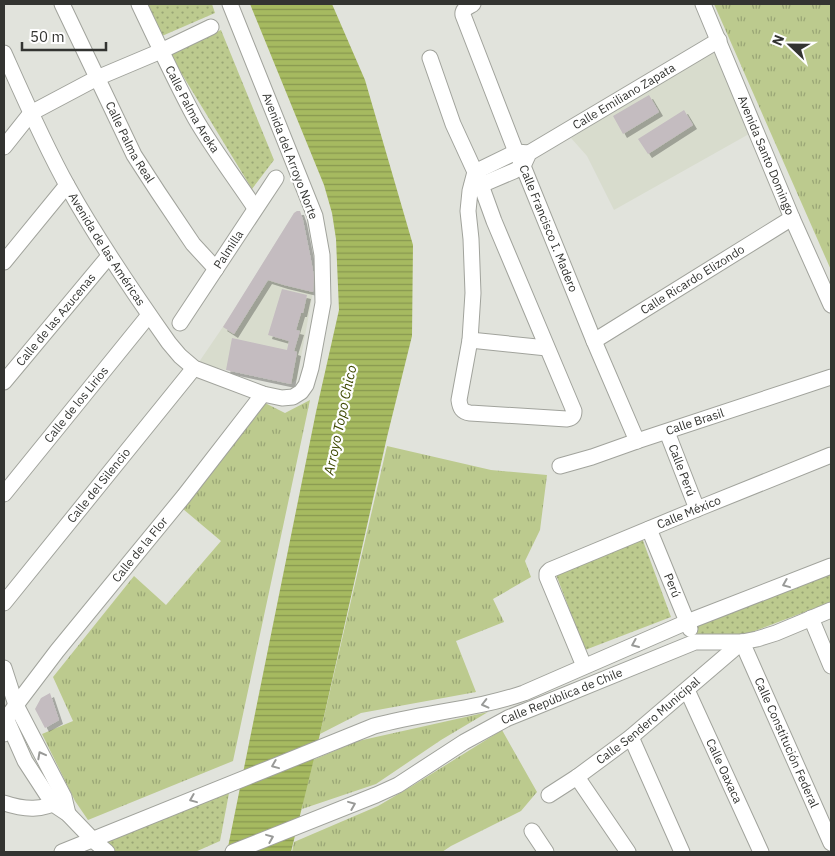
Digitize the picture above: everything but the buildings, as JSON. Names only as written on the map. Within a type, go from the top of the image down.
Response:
[{"type":"street","name":"Calle Palma Real","points":[[62,4],[134,155],[193,244],[216,269]]},
{"type":"street","name":"Calle Palma Areka","points":[[139,4],[196,118],[255,208]]},
{"type":"street","name":"Avenida del Arroyo Norte","points":[[230,4],[315,216],[322,255],[323,303],[306,385],[301,392],[293,397],[282,398],[263,394]]},
{"type":"street","name":"Avenida Santo Domingo","points":[[704,4],[792,218],[831,305]]},
{"type":"street","name":"Calle Francisco I. Madero","points":[[468,10],[594,341],[637,441]]},
{"type":"street","points":[[4,147],[31,113],[97,78],[211,27]]},
{"type":"street","name":"Calle Emiliano Zapata","points":[[476,181],[523,157],[718,40]]},
{"type":"street","name":"Avenida de las Américas","points":[[4,53],[67,185],[109,256],[169,343],[194,368],[263,394]]},
{"type":"street","points":[[430,58],[453,124],[476,181],[574,411],[570,419],[470,413],[462,410],[460,407],[459,400],[470,340],[473,293],[468,211],[469,200],[476,181]]},
{"type":"street","name":"Palmilla","points":[[180,322],[276,178]]},
{"type":"street","points":[[4,262],[67,185]]},
{"type":"street","name":"Calle Ricardo Elizondo","points":[[594,341],[792,218]]},
{"type":"street","name":"Calle de las Azucenas","points":[[4,382],[109,256]]},
{"type":"street","name":"Calle de los Lirios","points":[[4,494],[149,315]]},
{"type":"street","points":[[470,340],[547,348]]},
{"type":"street","name":"Calle del Silencio","points":[[4,603],[194,368]]},
{"type":"street","name":"Calle Brasil","points":[[560,466],[831,377]]},
{"type":"street","name":"Calle de la Flor","points":[[9,712],[184,496],[263,394]]},
{"type":"street","name":"Calle Perú","points":[[667,432],[697,509]]},
{"type":"street","name":"Calle México","points":[[584,666],[548,577],[548,572],[831,455]]},
{"type":"street","name":"Perú","points":[[649,529],[695,642]]},
{"type":"street","name":"Calle República de Chile","points":[[62,852],[374,726],[477,706],[524,693],[687,622],[831,566]]},
{"type":"street","name":"Calle República de Chile","points":[[233,852],[398,784],[464,742],[508,718],[695,642],[742,642],[757,639],[831,610]]},
{"type":"street","points":[[811,618],[831,666]]},
{"type":"street","name":"Calle Sendero Municipal","points":[[549,795],[631,737],[742,642]]},
{"type":"street","name":"Calle Constitución Federal","points":[[742,642],[831,843]]},
{"type":"street","points":[[4,668],[9,712],[4,734]]},
{"type":"street","name":"Calle Oaxaca","points":[[687,690],[760,852]]},
{"type":"street","points":[[9,712],[68,814],[107,852]]},
{"type":"street","points":[[631,737],[682,852]]},
{"type":"street","points":[[577,777],[628,852]]},
{"type":"street","points":[[4,804],[33,809],[46,807],[59,801]]},
{"type":"street","points":[[532,831],[546,852]]},
{"type":"shaded area","points":[[713,48],[749,134],[614,210],[587,156],[571,138]]},
{"type":"shaded area","points":[[300,211],[303,220],[314,276],[313,292],[297,379],[291,384],[208,366],[199,362],[231,315],[294,213]]},
{"type":"green space","points":[[146,4],[212,4],[215,13],[162,36]]},
{"type":"green space","points":[[714,4],[831,4],[831,270]]},
{"type":"green space","points":[[221,30],[274,160],[252,189],[169,53]]},
{"type":"green space","points":[[310,400],[233,761],[88,820],[75,801],[42,734],[73,721],[53,677],[134,576],[166,605],[221,541],[183,509],[265,403],[285,413]]},
{"type":"green space","points":[[387,446],[491,470],[547,475],[540,530],[525,561],[531,577],[493,599],[504,622],[456,641],[476,692],[361,713],[320,734]]},
{"type":"green space","points":[[642,538],[671,617],[585,650],[555,572]]},
{"type":"green space","points":[[831,572],[831,602],[734,639],[697,635],[695,627]]},
{"type":"green space","points":[[488,712],[441,740],[376,784],[302,809],[308,762],[358,741]]},
{"type":"green space","points":[[502,730],[537,792],[521,811],[442,852],[292,852],[294,842],[378,806]]},
{"type":"green space","points":[[229,793],[220,841],[195,852],[116,852],[103,841]]},
{"type":"water","name":"Arroyo Topo Chico","points":[[250,4],[332,4],[365,80],[413,245],[412,336],[291,852],[227,852],[316,412],[339,310],[336,239],[332,213],[324,185]]}]
